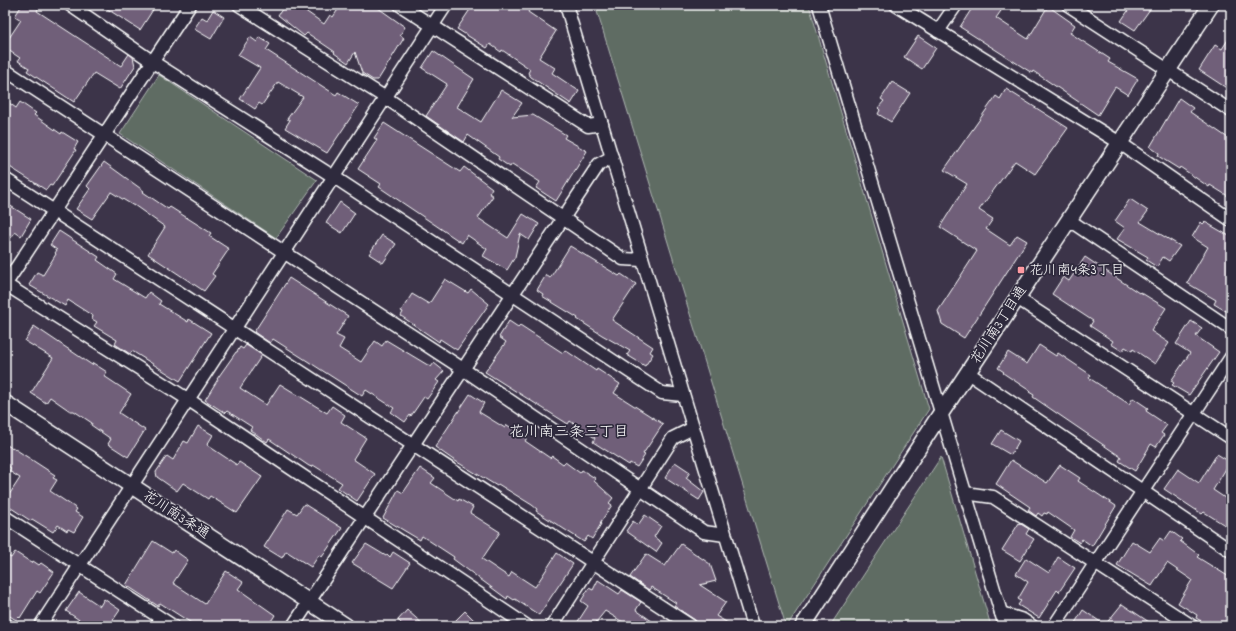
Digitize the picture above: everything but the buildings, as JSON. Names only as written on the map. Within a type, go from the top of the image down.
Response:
[{"type":"street","points":[[70,5],[153,62],[334,177],[662,393],[683,395]]},
{"type":"street","points":[[190,5],[5,284],[189,400],[527,626]]},
{"type":"street","points":[[239,5],[386,98],[624,259],[642,260]]},
{"type":"street","points":[[400,5],[588,126],[602,124]]},
{"type":"street","points":[[40,626],[446,5]]},
{"type":"street","points":[[566,5],[753,626]]},
{"type":"street","points":[[819,5],[1005,626]]},
{"type":"street","points":[[896,5],[1120,143],[1231,220]]},
{"type":"street","points":[[938,31],[956,5]]},
{"type":"street","points":[[1068,5],[1231,111]]},
{"type":"street","name":"花川南3丁目通","points":[[803,626],[941,413],[1211,5]]},
{"type":"street","points":[[5,70],[463,369],[704,532],[725,535]]},
{"type":"street","points":[[293,626],[599,164],[612,157]]},
{"type":"street","points":[[5,179],[236,328],[691,626]]},
{"type":"street","points":[[1069,220],[1231,329]]},
{"type":"street","points":[[1017,298],[1231,438]]},
{"type":"street","points":[[1054,626],[1231,357]]},
{"type":"street","points":[[968,373],[1231,551]]},
{"type":"street","name":"花川南3条通","points":[[5,403],[346,626]]},
{"type":"street","points":[[552,626],[673,438],[693,428]]},
{"type":"street","points":[[966,493],[993,497],[1192,626]]},
{"type":"street","points":[[5,517],[173,626]]},
{"type":"street","points":[[1002,613],[1023,620],[1032,626]]},
{"type":"shaded area","points":[[595,5],[809,5],[929,409],[787,626],[786,626]]},
{"type":"shaded area","points":[[159,75],[317,180],[276,238],[120,134]]},
{"type":"shaded area","points":[[941,457],[991,626],[830,626]]},
{"type":"place","name":"花川南4条3丁目","points":[[1021,270]]},
{"type":"district","name":"花川南三条三丁目","points":[[569,432]]}]
